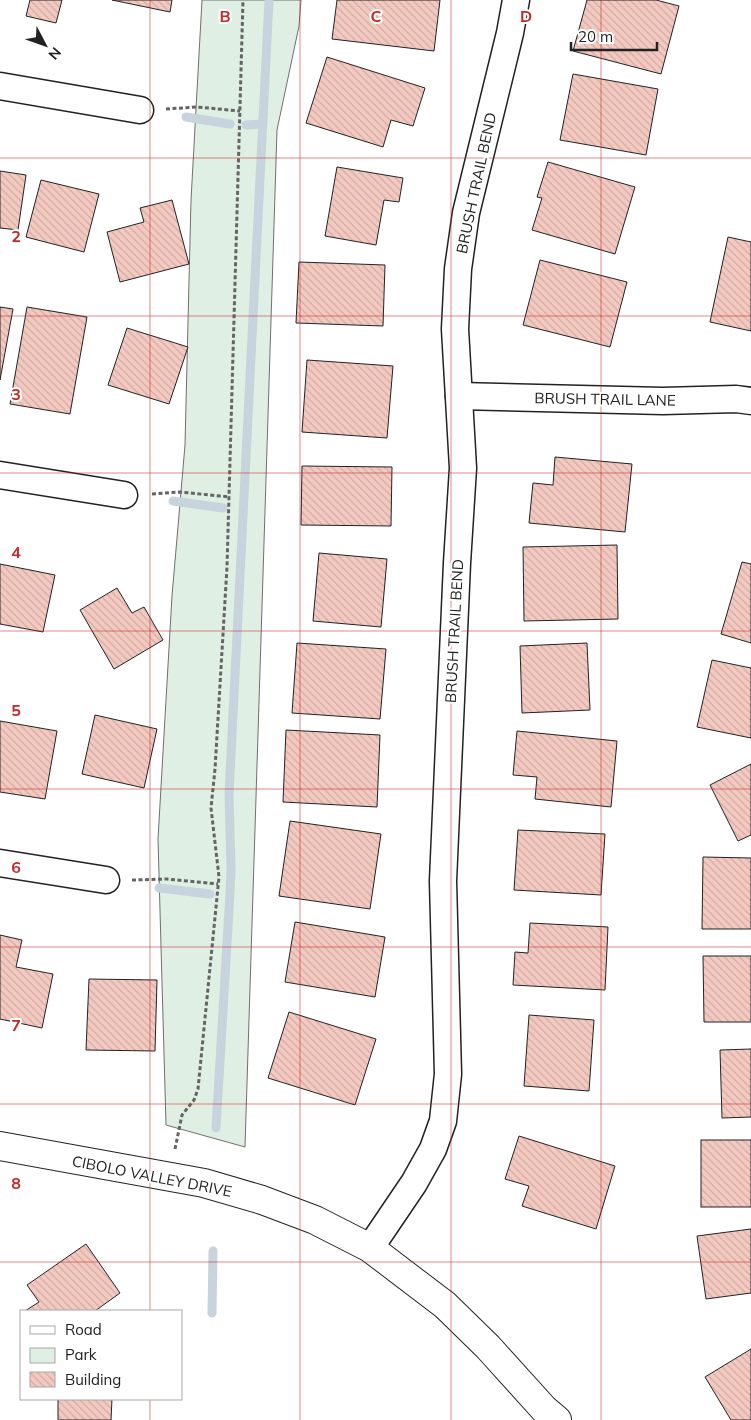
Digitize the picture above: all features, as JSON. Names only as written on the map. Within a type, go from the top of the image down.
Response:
[{"type":"main road","name":"CIBOLO VALLEY DRIVE","points":[[0,1146],[204,1183],[262,1200],[314,1220],[370,1248],[445,1305],[488,1347],[556,1420]]},
{"type":"street","name":"BRUSH TRAIL BEND","points":[[370,1248],[414,1183],[433,1149],[443,1121],[448,1074],[443,881],[463,468],[455,329],[458,269],[466,213],[510,33],[516,0]]},
{"type":"street","points":[[0,86],[140,110]]},
{"type":"street","name":"BRUSH TRAIL LANE","points":[[459,396],[663,401],[751,401]]},
{"type":"street","points":[[0,476],[124,496]]},
{"type":"street","points":[[0,863],[106,880]]},
{"type":"path","points":[[170,1177],[182,1115],[194,1100],[198,1089],[219,877],[211,808],[216,759],[230,497],[243,0]]},
{"type":"path","points":[[140,110],[197,107],[240,111]]},
{"type":"path","points":[[124,496],[180,492],[230,497]]},
{"type":"path","points":[[106,880],[166,879],[218,884]]},
{"type":"green space","points":[[202,0],[301,0],[299,26],[277,130],[245,1147],[166,1125],[158,839],[172,596],[185,445],[191,200]]},
{"type":"building","points":[[30,0],[62,0],[56,23],[26,16]]},
{"type":"building","points":[[112,0],[172,0],[170,12]]},
{"type":"building","points":[[337,0],[440,0],[434,51],[332,39]]},
{"type":"building","points":[[587,0],[656,0],[679,6],[661,74],[573,51]]},
{"type":"building","points":[[327,57],[425,88],[413,126],[391,120],[383,147],[306,123]]},
{"type":"building","points":[[573,74],[658,89],[646,155],[560,140]]},
{"type":"building","points":[[548,162],[635,187],[615,254],[532,230],[542,198],[537,197]]},
{"type":"building","points":[[337,167],[403,178],[399,202],[384,200],[376,245],[325,236]]},
{"type":"building","points":[[0,171],[26,175],[18,230],[0,228]]},
{"type":"building","points":[[41,180],[99,194],[84,252],[26,237]]},
{"type":"building","points":[[172,200],[189,264],[120,282],[107,232],[144,222],[140,208]]},
{"type":"building","points":[[728,237],[751,242],[751,331],[710,322]]},
{"type":"building","points":[[540,260],[627,282],[610,347],[523,325]]},
{"type":"building","points":[[299,262],[385,265],[383,326],[296,323]]},
{"type":"building","points":[[0,307],[13,309],[0,380]]},
{"type":"building","points":[[27,307],[87,317],[70,414],[10,404]]},
{"type":"building","points":[[127,328],[188,347],[169,404],[108,385]]},
{"type":"building","points":[[307,360],[393,366],[387,438],[302,432]]},
{"type":"building","points":[[555,457],[632,464],[625,532],[529,523],[533,483],[553,485]]},
{"type":"building","points":[[302,466],[392,467],[391,526],[301,525]]},
{"type":"building","points":[[617,545],[618,619],[524,621],[523,547]]},
{"type":"building","points":[[319,553],[387,559],[381,627],[313,621]]},
{"type":"building","points":[[742,562],[751,564],[751,643],[721,634]]},
{"type":"building","points":[[0,564],[55,575],[43,632],[0,624]]},
{"type":"building","points":[[117,588],[132,613],[144,607],[163,640],[114,669],[80,610]]},
{"type":"building","points":[[297,643],[386,649],[380,719],[292,713]]},
{"type":"building","points":[[587,643],[590,710],[522,713],[520,646]]},
{"type":"building","points":[[712,660],[751,668],[751,738],[697,727]]},
{"type":"building","points":[[95,715],[157,729],[144,788],[82,774]]},
{"type":"building","points":[[0,721],[57,731],[45,799],[0,792]]},
{"type":"building","points":[[286,730],[380,735],[377,807],[283,802]]},
{"type":"building","points":[[517,731],[617,741],[611,807],[535,799],[537,777],[513,775]]},
{"type":"building","points":[[751,764],[751,835],[738,841],[710,785]]},
{"type":"building","points":[[290,821],[381,834],[370,909],[279,896]]},
{"type":"building","points":[[518,830],[605,834],[601,895],[514,890]]},
{"type":"building","points":[[703,857],[751,858],[751,929],[702,929]]},
{"type":"building","points":[[295,922],[385,937],[375,997],[285,982]]},
{"type":"building","points":[[530,923],[608,927],[605,990],[513,985],[515,952],[528,953]]},
{"type":"building","points":[[0,935],[22,940],[16,967],[53,974],[42,1028],[0,1019]]},
{"type":"building","points":[[703,956],[751,956],[751,1022],[704,1022]]},
{"type":"building","points":[[89,979],[157,980],[155,1051],[86,1050]]},
{"type":"building","points":[[289,1012],[376,1039],[355,1105],[268,1078]]},
{"type":"building","points":[[529,1015],[594,1020],[589,1091],[524,1086]]},
{"type":"building","points":[[751,1049],[751,1117],[722,1118],[720,1050]]},
{"type":"building","points":[[519,1136],[615,1166],[596,1229],[522,1206],[529,1186],[505,1179]]},
{"type":"building","points":[[701,1140],[751,1140],[751,1207],[701,1207]]},
{"type":"building","points":[[751,1229],[751,1293],[706,1299],[697,1236]]},
{"type":"building","points":[[86,1244],[120,1293],[96,1310],[27,1310],[39,1302],[27,1285]]},
{"type":"building","points":[[751,1349],[751,1420],[731,1420],[705,1377]]},
{"type":"building","points":[[58,1400],[112,1400],[111,1420],[58,1420]]},
{"type":"waterway","points":[[216,1128],[230,893],[229,794],[269,0]]},
{"type":"waterway","points":[[186,117],[230,124]]},
{"type":"waterway","points":[[246,125],[262,124]]},
{"type":"waterway","points":[[173,501],[223,508]]},
{"type":"waterway","points":[[159,888],[210,894]]},
{"type":"waterway","points":[[212,1313],[213,1251]]}]
